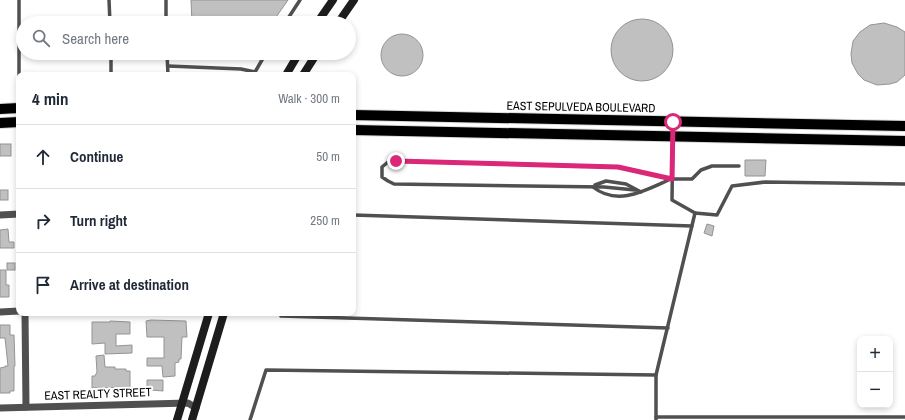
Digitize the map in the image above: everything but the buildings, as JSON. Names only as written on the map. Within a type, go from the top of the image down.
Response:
[{"type":"main road","points":[[322,16],[333,0]]},
{"type":"main road","points":[[343,16],[354,0]]},
{"type":"main road","points":[[288,72],[295,60]]},
{"type":"main road","points":[[305,72],[313,60]]},
{"type":"main road","points":[[0,109],[16,108]]},
{"type":"main road","name":"EAST SEPULVEDA BOULEVARD","points":[[356,115],[905,126]]},
{"type":"main road","points":[[0,123],[16,122]]},
{"type":"main road","points":[[356,130],[905,141]]},
{"type":"main road","points":[[177,420],[209,316]]},
{"type":"main road","points":[[192,420],[223,316]]},
{"type":"street","points":[[0,215],[16,214]]},
{"type":"street","points":[[0,312],[16,312]]},
{"type":"street","points":[[25,316],[26,407]]},
{"type":"street","name":"EAST REALTY STREET","points":[[0,408],[182,403],[188,403],[196,408]]},
{"type":"lane","points":[[19,0],[19,16]]},
{"type":"lane","points":[[109,0],[110,16]]},
{"type":"lane","points":[[166,0],[166,16]]},
{"type":"lane","points":[[290,16],[300,0]]},
{"type":"lane","points":[[19,60],[19,72]]},
{"type":"lane","points":[[111,60],[111,72]]},
{"type":"lane","points":[[168,60],[168,72]]},
{"type":"lane","points":[[168,66],[241,69],[255,72],[262,60]]},
{"type":"lane","points":[[673,122],[672,200],[695,213],[716,215],[732,186],[765,182],[905,184]]},
{"type":"lane","points":[[641,192],[626,184],[606,182],[592,187],[394,184],[382,177],[382,167],[388,162],[396,161],[618,167],[672,179],[692,180],[701,170],[712,166],[739,166]]},
{"type":"lane","points":[[592,187],[601,193],[623,197],[641,192],[672,179]]},
{"type":"lane","points":[[695,213],[656,376],[656,419],[905,417]]},
{"type":"lane","points":[[356,215],[692,226]]},
{"type":"lane","points":[[281,316],[668,328]]},
{"type":"lane","points":[[250,420],[266,370],[656,376]]},
{"type":"route","points":[[396,161],[618,167],[672,179],[673,122]]}]
